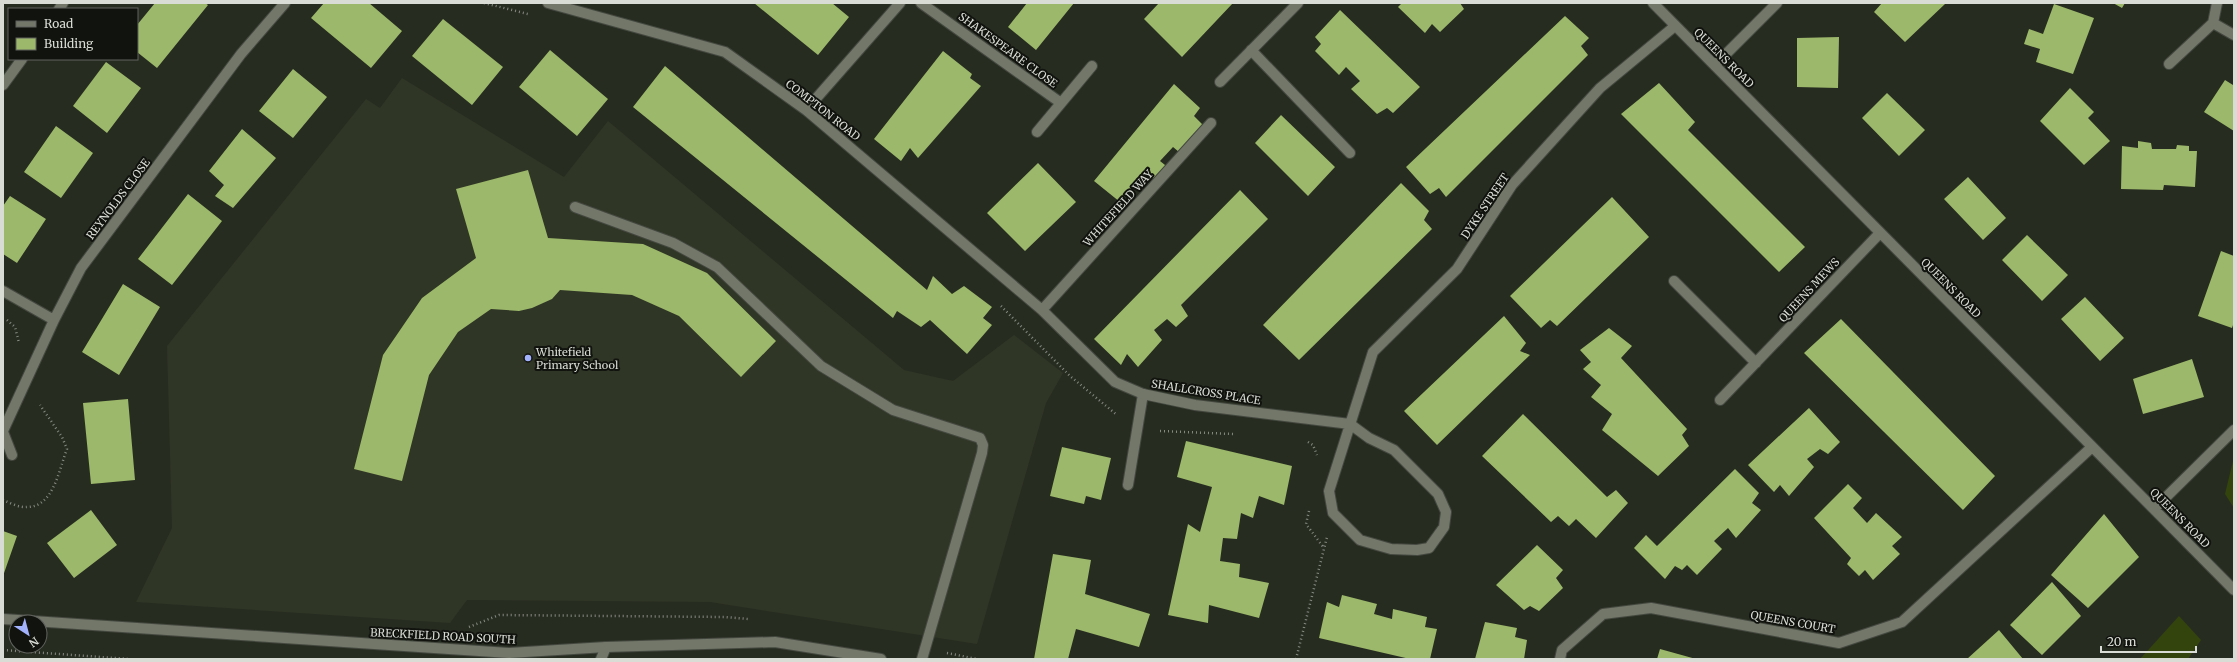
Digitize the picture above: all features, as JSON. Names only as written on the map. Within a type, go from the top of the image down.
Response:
[{"type":"street","name":"REYNOLDS CLOSE","points":[[12,455],[3,431],[54,320],[81,268],[241,54],[285,3]]},
{"type":"street","name":"COMPTON ROAD","points":[[548,3],[725,52],[806,110],[1042,310]]},
{"type":"street","points":[[806,110],[900,3]]},
{"type":"street","name":"SHAKESPEARE CLOSE","points":[[921,3],[1061,103]]},
{"type":"street","points":[[1220,82],[1298,3]]},
{"type":"street","name":"QUEENS ROAD","points":[[1652,3],[2234,590]]},
{"type":"street","points":[[1715,65],[1777,3]]},
{"type":"street","points":[[2169,64],[2213,23],[2217,3]]},
{"type":"street","points":[[2213,23],[2234,35]]},
{"type":"street","name":"DYKE STREET","points":[[1333,513],[1328,491],[1373,352],[1457,269],[1512,185],[1595,93],[1675,26]]},
{"type":"street","points":[[1251,50],[1350,153]]},
{"type":"street","points":[[3,85],[21,60]]},
{"type":"street","points":[[1037,132],[1092,66]]},
{"type":"street","name":"WHITEFIELD WAY","points":[[1042,310],[1211,123]]},
{"type":"street","points":[[574,207],[673,243],[717,267],[821,366],[893,410],[980,438],[984,445],[982,453],[922,659]]},
{"type":"street","name":"QUEENS MEWS","points":[[1720,400],[1880,233]]},
{"type":"street","points":[[1674,281],[1756,363]]},
{"type":"street","points":[[3,291],[54,320]]},
{"type":"street","name":"SHALLCROSS PLACE","points":[[1042,310],[1114,382],[1143,394],[1195,405],[1350,424]]},
{"type":"street","points":[[1128,485],[1143,394]]},
{"type":"street","points":[[1333,513],[1360,540],[1390,549],[1417,550],[1430,548],[1444,527],[1446,512],[1438,494],[1394,450],[1369,438],[1350,424]]},
{"type":"street","points":[[2154,509],[2234,430]]},
{"type":"street","name":"QUEENS COURT","points":[[1560,659],[1562,650],[1603,614],[1651,608],[1839,643],[1902,622],[2092,447]]},
{"type":"street","name":"BRECKFIELD ROAD SOUTH","points":[[3,619],[509,653],[606,647],[775,642],[881,659]]},
{"type":"street","points":[[601,659],[606,647]]},
{"type":"path","points":[[484,3],[536,16]]},
{"type":"path","points":[[1000,305],[1070,376],[1122,420]]},
{"type":"path","points":[[3,318],[15,327],[20,345]]},
{"type":"path","points":[[3,500],[26,508],[39,506],[50,496],[67,449],[62,437],[46,417],[36,398]]},
{"type":"path","points":[[1159,431],[1237,434]]},
{"type":"path","points":[[1306,441],[1313,445],[1319,459]]},
{"type":"path","points":[[1310,503],[1306,524],[1324,548]]},
{"type":"path","points":[[1296,659],[1333,513]]},
{"type":"path","points":[[467,628],[499,615],[725,617],[753,620]]},
{"type":"path","points":[[3,650],[129,659]]},
{"type":"path","points":[[940,652],[977,659]]},
{"type":"shaded area","name":"Whitefield Primary School","points":[[402,78],[564,177],[608,121],[904,370],[953,381],[1014,335],[1063,373],[1046,403],[977,644],[710,602],[467,600],[450,623],[136,602],[172,528],[167,346],[366,99],[380,108]]},
{"type":"green space","points":[[2234,461],[2234,508],[2225,494]]},
{"type":"green space","points":[[2179,616],[2201,640],[2188,659],[2140,659]]},
{"type":"building","points":[[155,3],[205,3],[208,5],[157,68],[138,53],[138,24]]},
{"type":"building","points":[[324,3],[369,3],[402,31],[371,68],[311,18]]},
{"type":"building","points":[[754,3],[832,3],[849,17],[818,55]]},
{"type":"building","points":[[1027,3],[1074,3],[1036,50],[1008,27]]},
{"type":"building","points":[[1159,3],[1233,3],[1182,57],[1144,19]]},
{"type":"building","points":[[1402,3],[1460,3],[1464,9],[1440,32],[1432,24],[1425,33],[1398,7]]},
{"type":"building","points":[[1882,3],[1945,4],[1905,42],[1874,12]]},
{"type":"building","points":[[2113,3],[2125,3],[2122,8]]},
{"type":"building","points":[[2054,4],[2094,18],[2073,74],[2036,62],[2040,49],[2024,44],[2029,29],[2043,34]]},
{"type":"building","points":[[1340,10],[1420,87],[1393,113],[1387,108],[1377,114],[1351,89],[1360,81],[1346,67],[1339,75],[1315,51],[1321,44],[1315,37]]},
{"type":"building","points":[[1565,16],[1589,38],[1581,46],[1588,55],[1446,197],[1439,188],[1430,194],[1406,167]]},
{"type":"building","points":[[443,19],[503,67],[472,105],[412,56]]},
{"type":"building","points":[[1839,37],[1838,88],[1797,87],[1797,38]]},
{"type":"building","points":[[550,50],[608,99],[577,136],[519,87]]},
{"type":"building","points":[[943,51],[972,74],[970,78],[981,86],[918,158],[910,148],[901,161],[874,139]]},
{"type":"building","points":[[106,62],[141,88],[107,133],[73,106]]},
{"type":"building","points":[[665,66],[927,290],[933,276],[952,294],[964,286],[992,307],[983,318],[992,325],[967,354],[930,320],[921,327],[897,311],[893,318],[633,107]]},
{"type":"building","points":[[293,69],[327,97],[293,138],[259,111]]},
{"type":"building","points":[[2225,80],[2233,85],[2234,83],[2234,131],[2204,112]]},
{"type":"building","points":[[1659,83],[1695,122],[1688,130],[1805,247],[1779,272],[1621,114]]},
{"type":"building","points":[[1174,84],[1200,108],[1194,116],[1203,125],[1179,152],[1173,147],[1160,161],[1170,169],[1158,182],[1145,173],[1120,202],[1094,181]]},
{"type":"building","points":[[2070,88],[2094,112],[2088,118],[2110,141],[2084,165],[2040,121]]},
{"type":"building","points":[[1887,93],[1925,130],[1899,156],[1862,118]]},
{"type":"building","points":[[1281,115],[1335,167],[1308,196],[1255,143]]},
{"type":"building","points":[[56,126],[93,153],[61,198],[24,172]]},
{"type":"building","points":[[242,129],[276,158],[233,208],[215,196],[224,185],[209,171]]},
{"type":"building","points":[[2138,141],[2151,143],[2152,149],[2176,149],[2177,145],[2189,146],[2189,151],[2197,151],[2195,187],[2164,185],[2163,190],[2121,189],[2122,146],[2138,148]]},
{"type":"building","points":[[1038,163],[1076,202],[1025,251],[987,213]]},
{"type":"building","points":[[528,170],[548,238],[643,244],[707,273],[776,341],[741,377],[679,316],[632,295],[560,290],[552,299],[532,308],[519,311],[491,309],[458,332],[429,375],[402,481],[354,469],[383,355],[422,298],[476,258],[456,189]]},
{"type":"building","points":[[1968,177],[2006,218],[1983,240],[1944,199]]},
{"type":"building","points":[[1401,183],[1429,211],[1424,220],[1432,229],[1299,360],[1263,325]]},
{"type":"building","points":[[1240,190],[1268,219],[1181,305],[1188,316],[1176,327],[1167,319],[1154,330],[1162,340],[1138,367],[1127,354],[1121,365],[1094,339]]},
{"type":"building","points":[[188,194],[222,221],[172,285],[138,259]]},
{"type":"building","points":[[10,196],[46,219],[17,263],[3,254],[3,206]]},
{"type":"building","points":[[1612,197],[1649,237],[1557,326],[1550,320],[1541,328],[1510,296]]},
{"type":"building","points":[[2027,235],[2068,275],[2042,301],[2002,260]]},
{"type":"building","points":[[2221,251],[2234,256],[2234,322],[2232,328],[2198,316]]},
{"type":"building","points":[[123,284],[160,307],[119,375],[82,352]]},
{"type":"building","points":[[2085,297],[2124,338],[2100,361],[2061,319]]},
{"type":"building","points":[[1504,316],[1526,343],[1520,351],[1530,355],[1437,445],[1404,411]]},
{"type":"building","points":[[1841,319],[1995,476],[1963,510],[1804,353]]},
{"type":"building","points":[[1609,328],[1632,346],[1621,358],[1687,429],[1682,435],[1689,446],[1658,476],[1602,430],[1612,414],[1591,397],[1601,385],[1583,369],[1591,362],[1580,350]]},
{"type":"building","points":[[2192,359],[2204,397],[2143,414],[2133,379]]},
{"type":"building","points":[[128,399],[135,480],[91,484],[83,403]]},
{"type":"building","points":[[1809,408],[1840,442],[1828,454],[1820,449],[1807,459],[1814,467],[1789,496],[1780,485],[1774,492],[1748,465]]},
{"type":"building","points":[[1523,414],[1607,497],[1616,490],[1628,503],[1596,538],[1576,519],[1569,526],[1558,516],[1551,522],[1482,456]]},
{"type":"building","points":[[1186,441],[1292,466],[1284,505],[1259,496],[1253,518],[1241,513],[1237,539],[1223,538],[1220,561],[1240,564],[1239,577],[1269,583],[1259,618],[1209,605],[1208,623],[1168,615],[1188,524],[1200,532],[1212,487],[1177,477]]},
{"type":"building","points":[[1062,447],[1111,458],[1101,500],[1086,496],[1084,504],[1050,496]]},
{"type":"building","points":[[1735,469],[1759,493],[1752,503],[1761,510],[1736,538],[1728,528],[1714,541],[1722,549],[1697,575],[1687,565],[1682,570],[1675,566],[1665,579],[1634,548],[1646,535],[1657,546]]},
{"type":"building","points":[[1848,484],[1862,498],[1853,508],[1867,523],[1876,513],[1902,537],[1892,546],[1900,554],[1873,580],[1865,570],[1859,576],[1847,564],[1851,558],[1814,518]]},
{"type":"building","points":[[91,510],[117,545],[74,578],[47,543]]},
{"type":"building","points":[[2104,514],[2139,557],[2088,608],[2051,575]]},
{"type":"building","points":[[3,531],[17,536],[3,576]]},
{"type":"building","points":[[1537,545],[1563,570],[1556,578],[1563,588],[1539,611],[1530,606],[1524,610],[1496,585]]},
{"type":"building","points":[[1053,554],[1091,560],[1085,594],[1150,614],[1139,647],[1076,629],[1068,659],[1034,659]]},
{"type":"building","points":[[2052,582],[2081,616],[2042,655],[2010,625]]},
{"type":"building","points":[[1342,595],[1377,604],[1374,614],[1392,619],[1393,609],[1427,617],[1425,627],[1437,629],[1430,659],[1410,659],[1319,638],[1327,602],[1339,607]]},
{"type":"building","points":[[1485,622],[1517,628],[1515,637],[1527,640],[1524,659],[1475,659]]},
{"type":"building","points":[[1999,630],[2023,659],[1967,659]]},
{"type":"building","points":[[1660,649],[1696,659],[1657,659]]},
{"type":"place","name":"Whitefield Primary School","points":[[528,358]]}]
